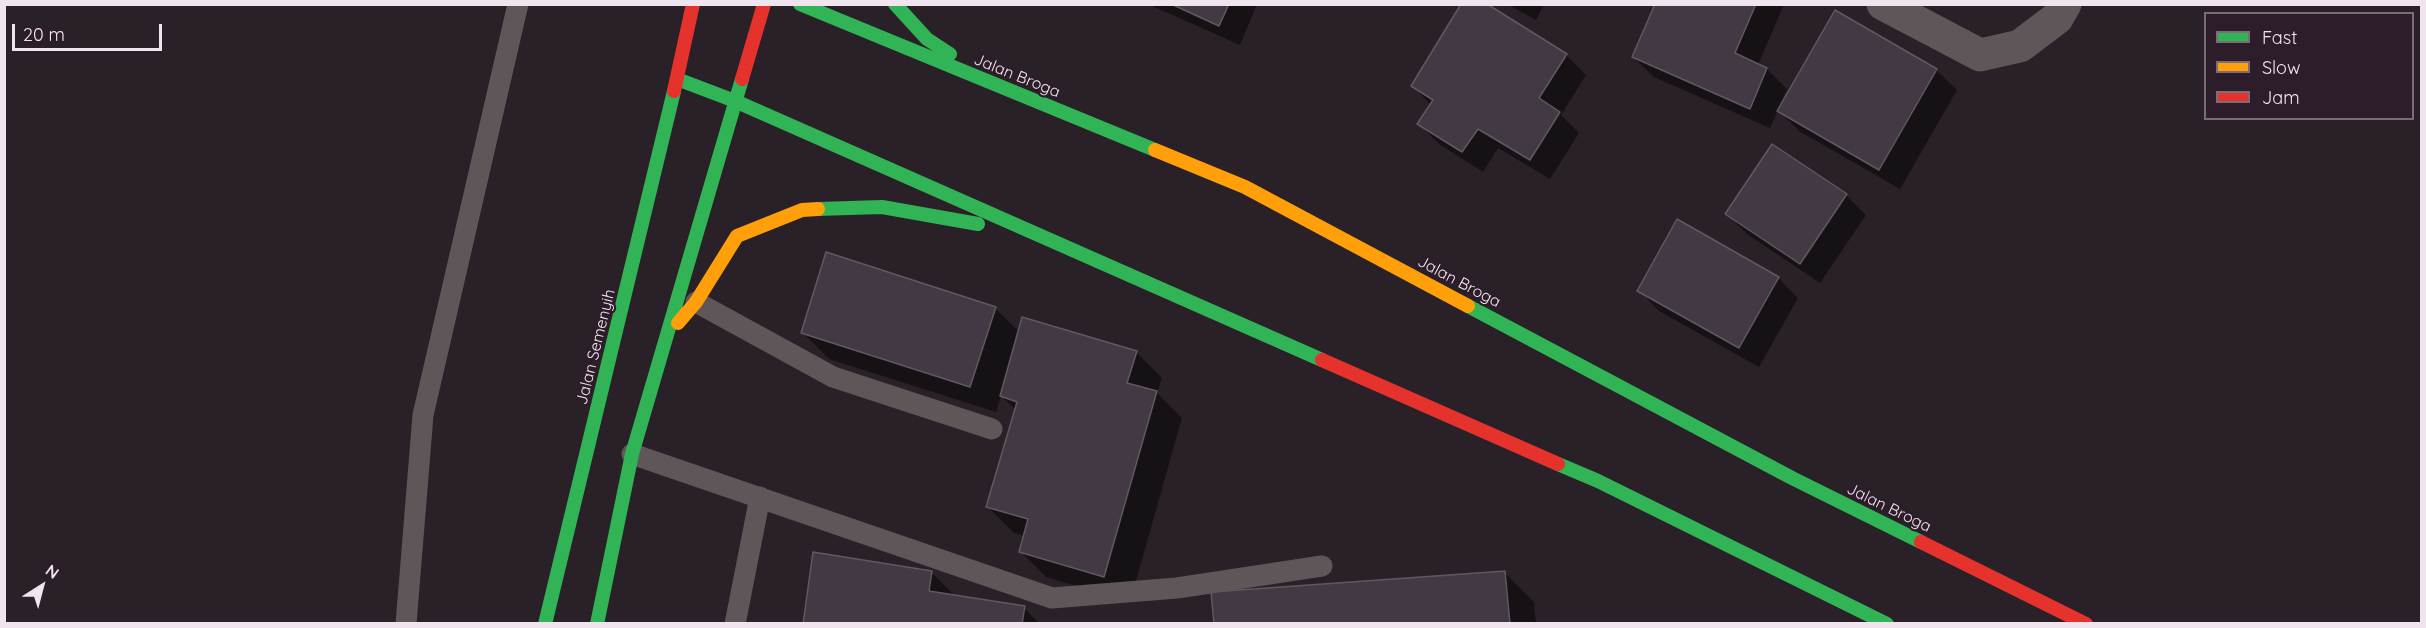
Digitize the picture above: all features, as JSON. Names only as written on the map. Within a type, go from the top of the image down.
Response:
[{"type":"main road","name":"Jalan Semenyih","points":[[545,624],[677,79],[693,4]]},
{"type":"main road","points":[[598,623],[632,454],[764,4]]},
{"type":"main road","name":"Jalan Broga","points":[[800,4],[1245,188],[1792,478],[2086,624]]},
{"type":"main road","points":[[895,4],[927,39],[999,87]]},
{"type":"main road","points":[[677,79],[735,101],[1027,232],[1598,481],[1887,624]]},
{"type":"main road","points":[[665,339],[696,302],[737,236],[802,210],[882,207],[1027,232]]},
{"type":"street","points":[[1883,4],[1980,55],[2020,46],[2057,18],[2065,4]]},
{"type":"lane","points":[[406,624],[423,415],[518,4]]},
{"type":"lane","points":[[696,302],[833,377],[992,429]]},
{"type":"lane","points":[[632,454],[1052,598],[1177,588],[1322,566]]},
{"type":"lane","points":[[735,624],[760,497]]},
{"type":"building","points":[[1171,4],[1229,4],[1219,26]]},
{"type":"building","points":[[1461,4],[1487,4],[1567,54],[1539,98],[1560,112],[1530,160],[1478,129],[1462,152],[1417,124],[1433,100],[1411,86]]},
{"type":"building","points":[[1655,4],[1756,4],[1735,53],[1767,68],[1750,109],[1632,57]]},
{"type":"building","points":[[1835,10],[1937,69],[1879,170],[1777,111]]},
{"type":"building","points":[[1772,144],[1847,194],[1800,264],[1725,214]]},
{"type":"building","points":[[1677,219],[1779,277],[1739,348],[1637,291]]},
{"type":"building","points":[[826,252],[996,307],[970,387],[801,333]]},
{"type":"building","points":[[1022,317],[1137,351],[1127,383],[1157,391],[1104,577],[1019,552],[1028,519],[986,507],[1017,402],[1000,396]]},
{"type":"building","points":[[813,552],[932,571],[929,591],[1025,606],[1022,624],[803,624]]},
{"type":"building","points":[[1505,571],[1510,624],[1214,624],[1211,592]]},
{"type":"traffic: fast","points":[[800,4],[1155,150]]},
{"type":"traffic: fast","points":[[895,4],[927,39],[950,54]]},
{"type":"traffic: fast","points":[[677,79],[735,101],[1322,360]]},
{"type":"traffic: fast","points":[[597,624],[632,454],[742,79]]},
{"type":"traffic: fast","points":[[545,624],[674,91]]},
{"type":"traffic: fast","points":[[818,209],[882,207],[978,224]]},
{"type":"traffic: fast","points":[[1468,306],[1792,478],[1921,542]]},
{"type":"traffic: fast","points":[[1558,464],[1598,481],[1887,624]]},
{"type":"traffic: slow","points":[[1155,150],[1245,187],[1468,306]]},
{"type":"traffic: slow","points":[[678,323],[696,302],[737,236],[802,210],[818,209]]},
{"type":"traffic: jam","points":[[674,91],[693,4]]},
{"type":"traffic: jam","points":[[742,79],[764,4]]},
{"type":"traffic: jam","points":[[1322,360],[1558,464]]},
{"type":"traffic: jam","points":[[1921,542],[2086,624]]}]
